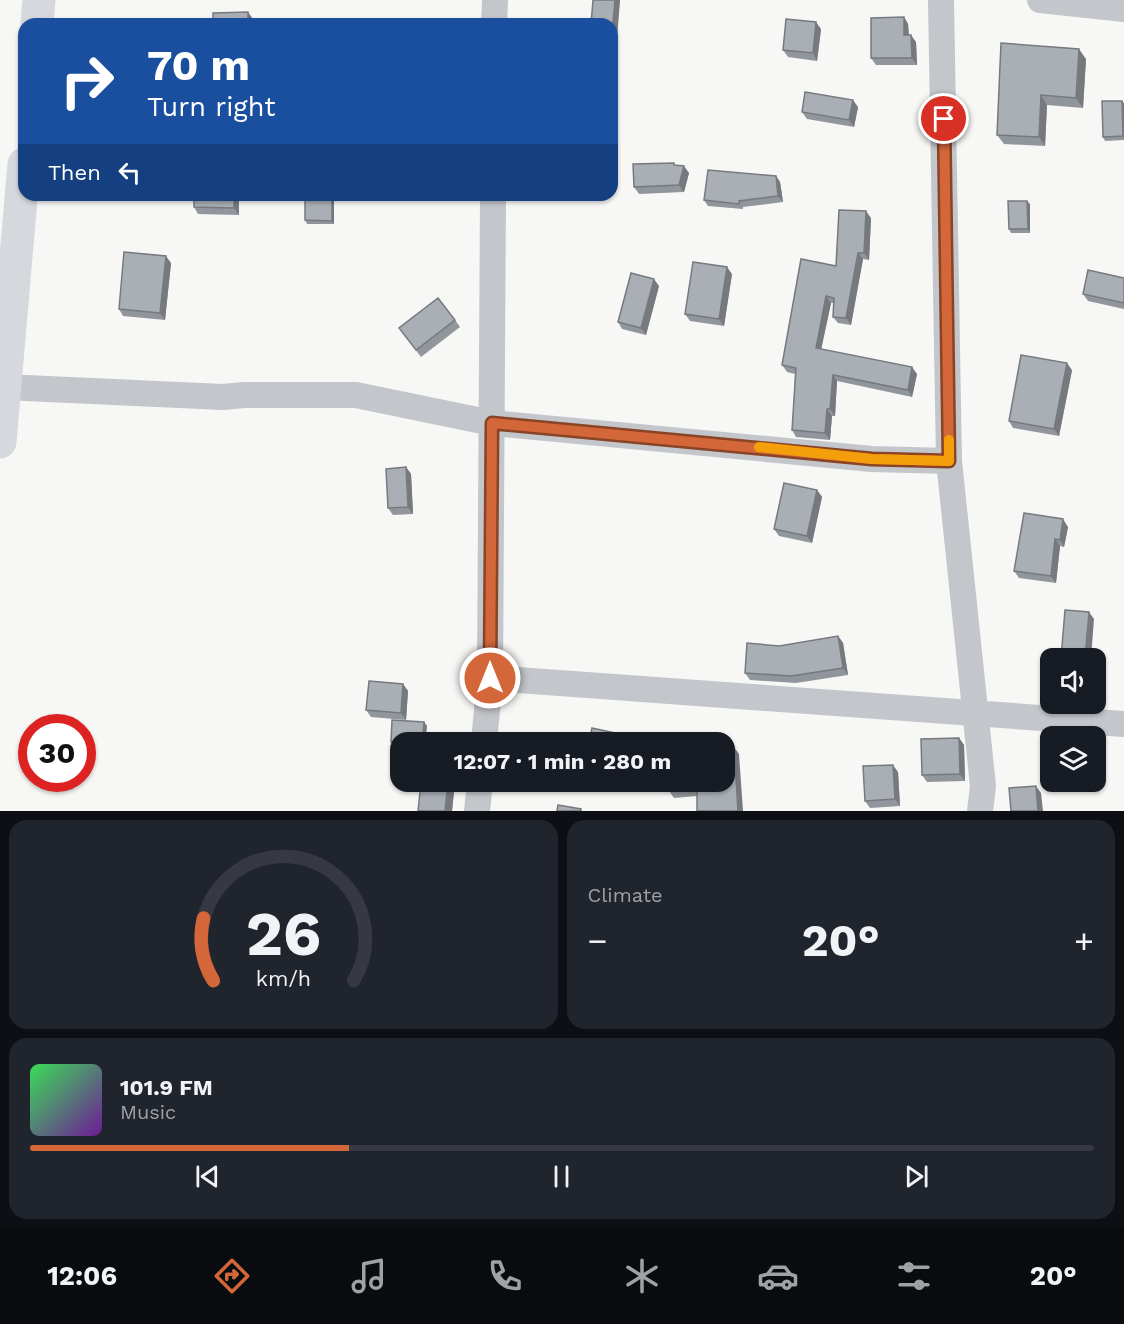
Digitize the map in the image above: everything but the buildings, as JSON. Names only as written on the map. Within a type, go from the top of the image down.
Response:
[{"type":"street","points":[[38,18],[39,0]]},
{"type":"street","points":[[495,0],[495,18]]},
{"type":"street","points":[[942,0],[949,461],[983,786],[980,811]]},
{"type":"street","points":[[1040,0],[1124,9]]},
{"type":"street","points":[[0,442],[21,201]]},
{"type":"street","points":[[485,732],[490,678],[493,201]]},
{"type":"street","points":[[4,387],[223,397],[356,395],[492,423],[872,459],[949,461]]},
{"type":"street","points":[[490,678],[1124,724]]},
{"type":"street","points":[[477,811],[479,792]]},
{"type":"slow traffic","points":[[759,447],[872,459],[949,461],[949,440]]},
{"type":"route","points":[[490,678],[492,423],[767,447],[872,459],[949,461],[944,119]]}]
